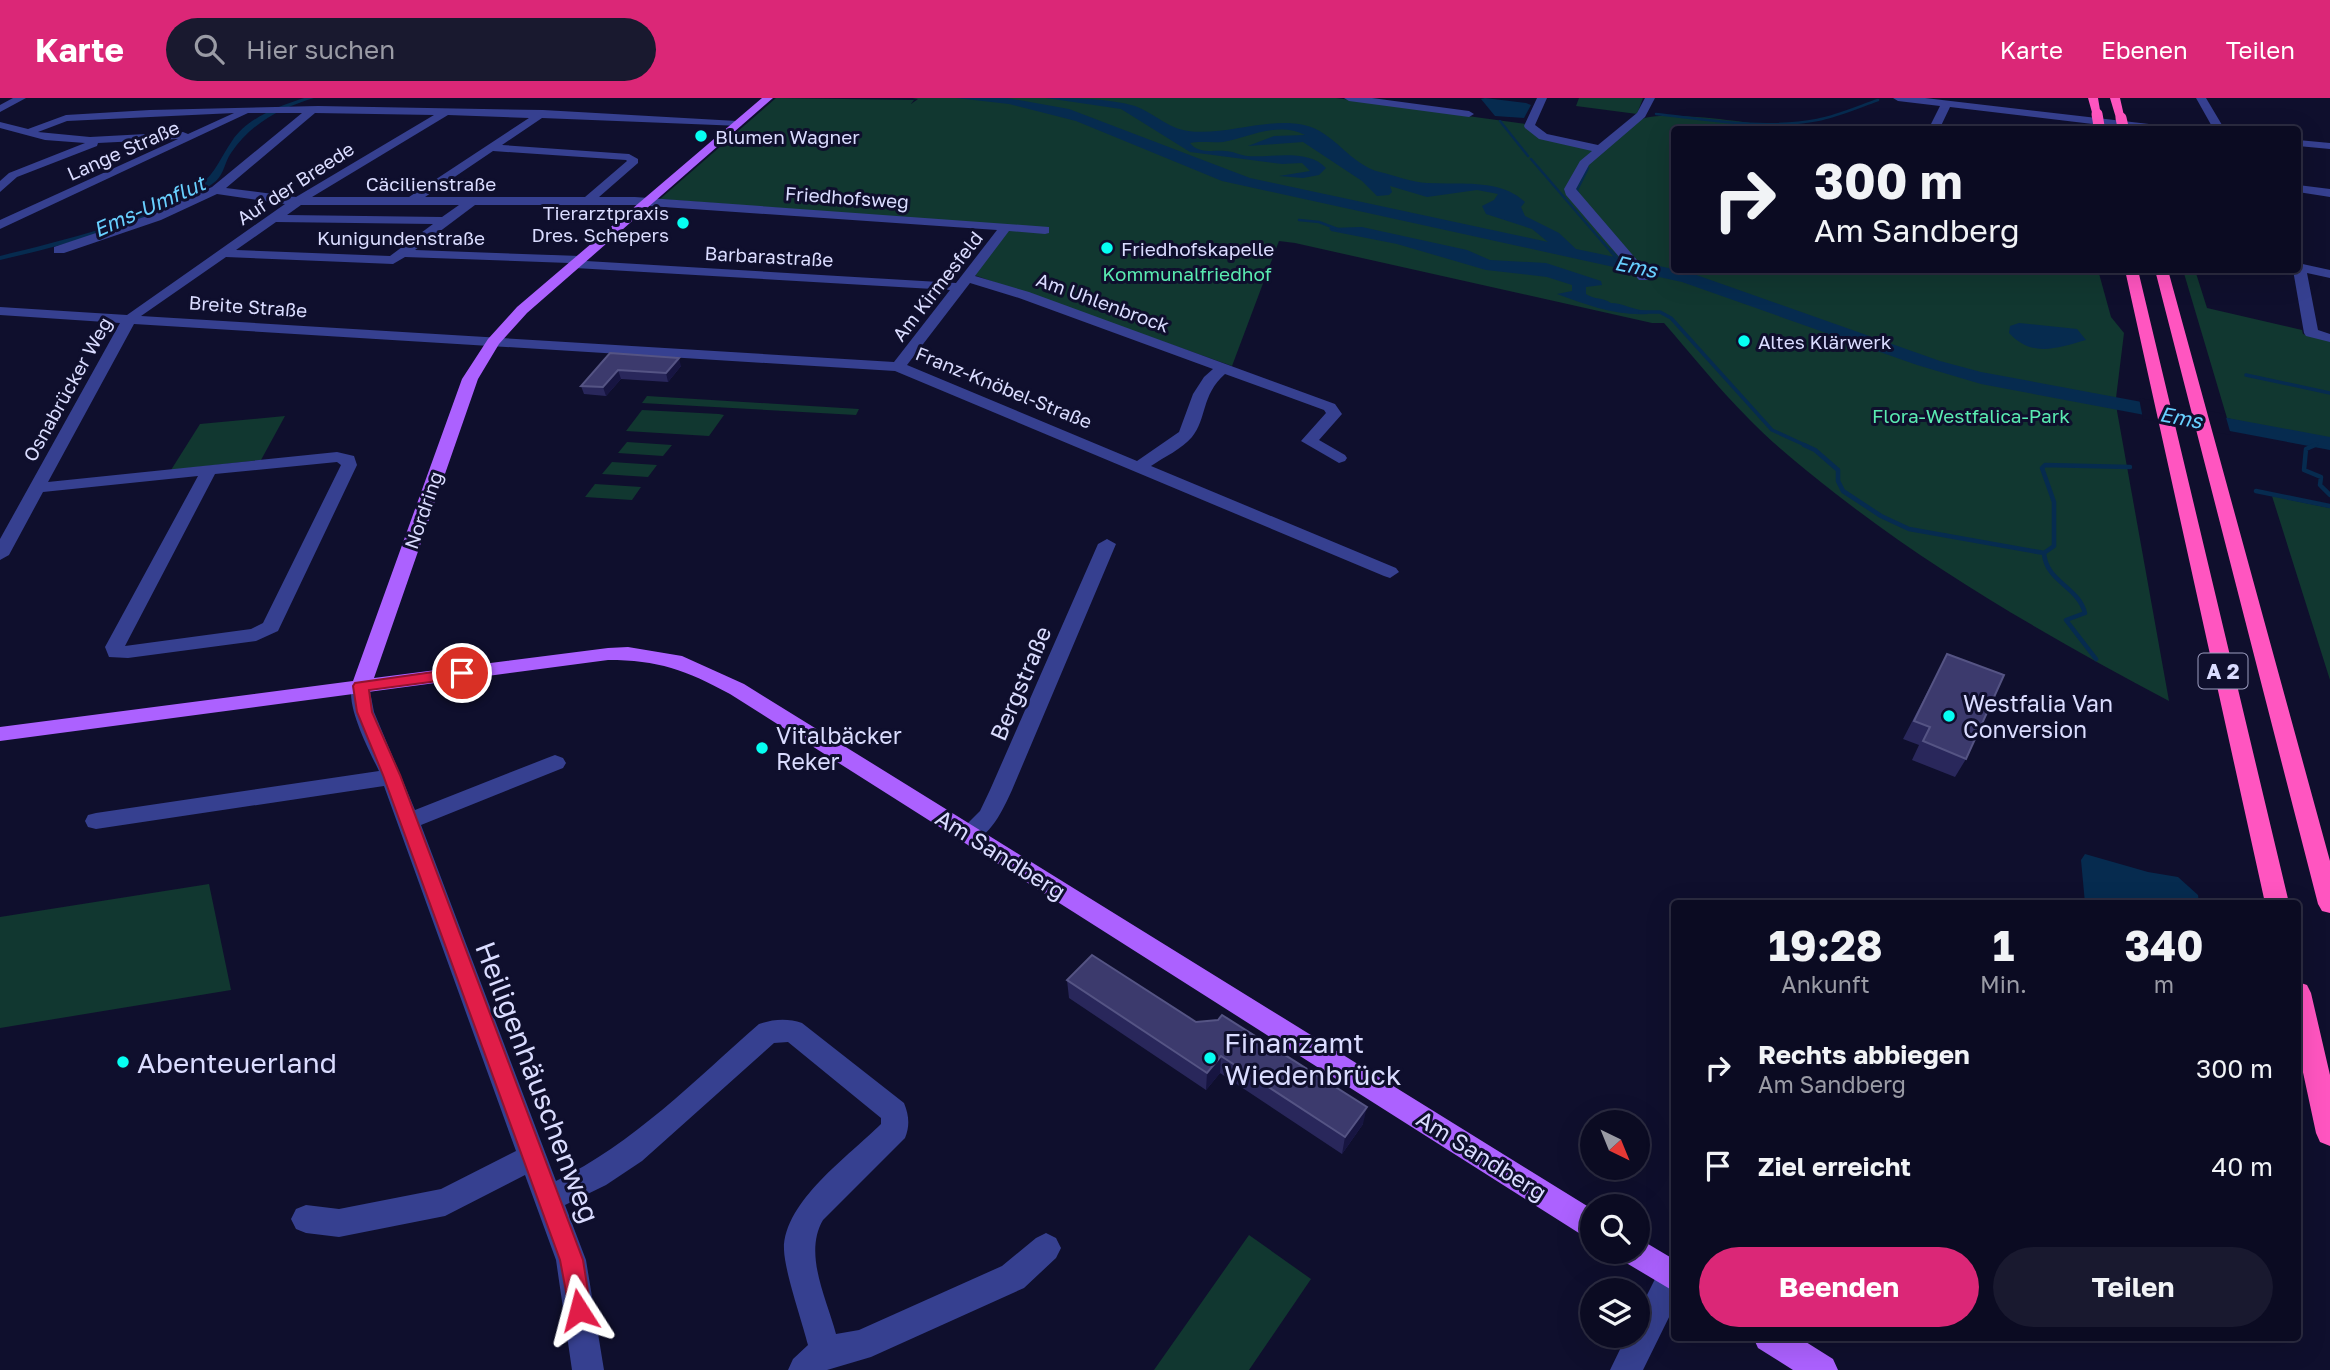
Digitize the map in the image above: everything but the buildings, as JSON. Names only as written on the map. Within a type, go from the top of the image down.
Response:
[{"type":"highway","points":[[2093,98],[2098,123]]},
{"type":"highway","points":[[2115,98],[2122,125]]},
{"type":"highway","name":"A 2","points":[[2133,273],[2276,900]]},
{"type":"highway","name":"A 2","points":[[2162,273],[2330,904]]},
{"type":"highway","points":[[2301,1006],[2330,1133]]},
{"type":"main road","name":"Nordring","points":[[361,686],[470,379],[493,342],[522,310],[768,98]]},
{"type":"main road","name":"Am Sandberg","points":[[361,686],[608,654],[642,653],[674,658],[696,666],[1580,1217]]},
{"type":"main road","points":[[0,734],[361,686]]},
{"type":"main road","points":[[1650,1261],[1671,1275]]},
{"type":"main road","points":[[1775,1341],[1822,1370]]},
{"type":"street","points":[[0,109],[21,98]]},
{"type":"street","points":[[208,111],[210,98]]},
{"type":"street","points":[[33,133],[33,129],[41,124],[66,118],[208,111],[292,98]]},
{"type":"street","points":[[1349,98],[1469,114]]},
{"type":"street","points":[[1542,98],[1529,126],[1543,136],[1600,149]]},
{"type":"street","points":[[1644,277],[1572,195],[1570,189],[1584,163],[1641,115],[1650,98]]},
{"type":"street","points":[[1898,98],[2140,126]]},
{"type":"street","points":[[2201,98],[2218,126]]},
{"type":"street","points":[[251,104],[268,110],[543,113],[737,124]]},
{"type":"street","name":"Lange Straße","points":[[0,225],[206,132],[251,104]]},
{"type":"street","points":[[1935,126],[1945,104]]},
{"type":"street","points":[[59,250],[157,217],[216,190],[312,110]]},
{"type":"street","name":"Auf der Breede","points":[[131,318],[298,201],[446,112]]},
{"type":"street","points":[[412,201],[543,113]]},
{"type":"street","points":[[0,125],[24,134],[98,142],[206,132]]},
{"type":"street","points":[[0,172],[13,175],[29,171],[98,142]]},
{"type":"street","points":[[2301,143],[2330,146]]},
{"type":"street","points":[[491,148],[629,157],[634,161],[589,201]]},
{"type":"street","points":[[0,188],[13,175]]},
{"type":"street","points":[[2301,189],[2330,193]]},
{"type":"street","name":"Cäcilienstraße","points":[[216,190],[298,201],[647,202]]},
{"type":"street","points":[[404,253],[472,201]]},
{"type":"street","name":"Friedhofsweg","points":[[647,202],[1045,230]]},
{"type":"street","points":[[274,218],[445,221]]},
{"type":"street","name":"Am Kirmesfeld","points":[[898,367],[1005,228]]},
{"type":"street","name":"Kunigundenstraße","points":[[223,253],[393,260],[404,253],[578,262]]},
{"type":"street","name":"Barbarastraße","points":[[578,262],[964,283]]},
{"type":"street","points":[[2301,268],[2330,274]]},
{"type":"street","points":[[2299,273],[2311,333],[2330,338]]},
{"type":"street","name":"Am Uhlenbrock","points":[[964,283],[989,283],[1331,407],[1334,414],[1309,440],[1339,458]]},
{"type":"street","points":[[167,292],[187,293]]},
{"type":"street","name":"Breite Straße","points":[[0,311],[493,342]]},
{"type":"street","name":"Osnabrücker Weg","points":[[0,555],[131,318]]},
{"type":"street","name":"Franz-Knöbel-Straße","points":[[493,342],[898,367],[1390,572]]},
{"type":"street","points":[[1141,466],[1186,434],[1201,394],[1209,380],[1223,368]]},
{"type":"street","points":[[36,488],[337,457],[353,457],[271,627],[256,635],[116,652],[115,647],[209,471]]},
{"type":"street","name":"Bergstraße","points":[[968,834],[988,816],[1001,790],[1107,544]]},
{"type":"street","name":"Heiligenhäuschenweg","points":[[361,686],[364,712],[409,821],[571,1260],[589,1370]]},
{"type":"street","points":[[409,821],[555,763]]},
{"type":"street","points":[[96,821],[373,782],[391,775]]},
{"type":"street","points":[[550,1198],[596,1176],[632,1152],[768,1032],[793,1031],[894,1112],[895,1129],[813,1210],[801,1230],[799,1252],[815,1362],[840,1348],[860,1346],[1013,1277],[1046,1248]]},
{"type":"street","points":[[306,1219],[339,1223],[445,1202],[534,1156]]},
{"type":"street","points":[[1626,1370],[1671,1283]]},
{"type":"green space","name":"Flora-Westfalica-Park","points":[[776,98],[914,100],[911,104],[918,99],[912,98],[1336,98],[1526,124],[1541,137],[1602,151],[1635,123],[1651,117],[1713,118],[1770,126],[1671,126],[1671,273],[2099,273],[2111,317],[2124,333],[2116,398],[2117,411],[2169,701],[1998,605],[1875,524],[1802,467],[1758,428],[1664,323],[1652,323],[1279,241],[1232,366],[974,275],[1012,226],[660,199]]},
{"type":"green space","points":[[1579,98],[1643,98],[1637,114],[1576,106]]},
{"type":"green space","points":[[2184,273],[2196,273],[2207,308],[2302,330],[2303,334],[2330,340],[2330,443],[2227,418]]},
{"type":"green space","points":[[647,396],[859,409],[856,415],[642,403]]},
{"type":"green space","points":[[642,410],[724,415],[709,436],[626,431]]},
{"type":"green space","points":[[285,416],[261,460],[171,470],[200,424]]},
{"type":"green space","points":[[627,442],[672,445],[663,456],[618,453]]},
{"type":"green space","points":[[612,462],[657,465],[648,477],[602,474]]},
{"type":"green space","points":[[595,484],[641,487],[632,500],[585,497]]},
{"type":"green space","points":[[2272,496],[2330,508],[2330,680]]},
{"type":"green space","points":[[209,884],[231,990],[0,1028],[0,917]]},
{"type":"green space","points":[[1249,1235],[1311,1279],[1249,1370],[1154,1370]]},
{"type":"water","points":[[304,98],[314,98],[279,112],[248,133],[231,153],[219,178],[198,193],[113,229],[0,260],[0,256],[104,228],[178,198],[206,180],[232,141],[246,126],[274,109]]},
{"type":"water","points":[[956,98],[1007,98],[1069,109],[1250,178],[1548,242],[1532,229],[1486,214],[1482,206],[1494,200],[1498,194],[1477,190],[1427,197],[1390,186],[1392,192],[1389,195],[1377,196],[1362,181],[1303,142],[1248,146],[1274,136],[1305,135],[1295,131],[1264,131],[1223,142],[1190,143],[1201,150],[1228,151],[1247,156],[1288,155],[1309,158],[1326,168],[1319,175],[1303,178],[1279,176],[1310,171],[1302,163],[1282,164],[1190,152],[1121,109],[1046,98],[1124,103],[1188,131],[1217,131],[1275,123],[1304,125],[1315,128],[1360,163],[1380,172],[1421,182],[1479,184],[1515,194],[1525,202],[1521,207],[1525,216],[1559,233],[1576,249],[1671,269],[1671,273],[1691,273],[1940,361],[1981,372],[2330,437],[2330,450],[1981,384],[1917,365],[1682,282],[1222,181],[1076,121],[1009,104]]},
{"type":"water","points":[[1481,99],[1531,105],[1524,118],[1495,116]]},
{"type":"water","points":[[1362,227],[1467,250],[1490,260],[1546,263],[1601,281],[1602,285],[1586,287],[1586,294],[1589,296],[1646,311],[1648,314],[1613,311],[1557,294],[1572,291],[1572,285],[1547,277],[1486,270],[1397,244],[1331,231],[1329,228]]},
{"type":"water","points":[[2019,323],[2077,329],[2086,340],[2055,348],[2027,346],[2009,333],[2010,326]]},
{"type":"water","points":[[2085,854],[2148,872],[2178,877],[2198,895],[2199,900],[2085,900],[2081,860]]},
{"type":"pier","points":[[2139,398],[2225,414],[2231,435],[2143,419]]},
{"type":"waterway","points":[[1656,114],[1736,123],[1797,123],[1833,116],[1878,100]]},
{"type":"waterway","points":[[1500,121],[1528,156]]},
{"type":"waterway","points":[[1531,159],[1612,253]]},
{"type":"waterway","points":[[1579,196],[1577,190],[1588,168]]},
{"type":"waterway","points":[[1299,220],[1319,222],[1340,230]]},
{"type":"waterway","points":[[1611,251],[1620,262]]},
{"type":"waterway","points":[[1640,312],[1660,312],[1671,318],[1772,430],[1807,446]]},
{"type":"waterway","points":[[2246,375],[2330,393]]},
{"type":"waterway","name":"Ems","points":[[2312,446],[2317,444]]},
{"type":"waterway","points":[[1804,445],[1815,450],[1838,470],[1838,481],[1843,491],[1881,516],[1909,529],[2044,553]]},
{"type":"waterway","points":[[2315,445],[2306,449],[2304,470],[2321,477],[2320,485],[2330,495]]},
{"type":"waterway","points":[[2044,553],[2054,546],[2054,502],[2042,468],[2045,465],[2130,467]]},
{"type":"waterway","points":[[2256,491],[2330,506]]},
{"type":"waterway","points":[[2044,553],[2050,571],[2081,604],[2085,613],[2066,620],[2096,659]]},
{"type":"place","name":"Blumen Wagner","points":[[701,136]]},
{"type":"place","name":"Tierarztpraxis Dres. Schepers","points":[[683,223]]},
{"type":"place","name":"Friedhofskapelle","points":[[1107,248]]},
{"type":"place","name":"Altes Klärwerk","points":[[1744,341]]},
{"type":"place","name":"Westfalia Van Conversion","points":[[1949,716]]},
{"type":"place","name":"Vitalbäcker Reker","points":[[762,748]]},
{"type":"place","name":"Finanzamt Wiedenbrück","points":[[1210,1058]]},
{"type":"place","name":"Abenteuerland","points":[[123,1062]]},
{"type":"route","points":[[462,673],[361,686],[364,712],[411,826],[534,1156],[571,1260],[579,1310]]},
{"type":"water label","name":"Ems-Umflut","points":[[149,206]]},
{"type":"park label","name":"Kommunalfriedhof","points":[[1187,273]]}]
